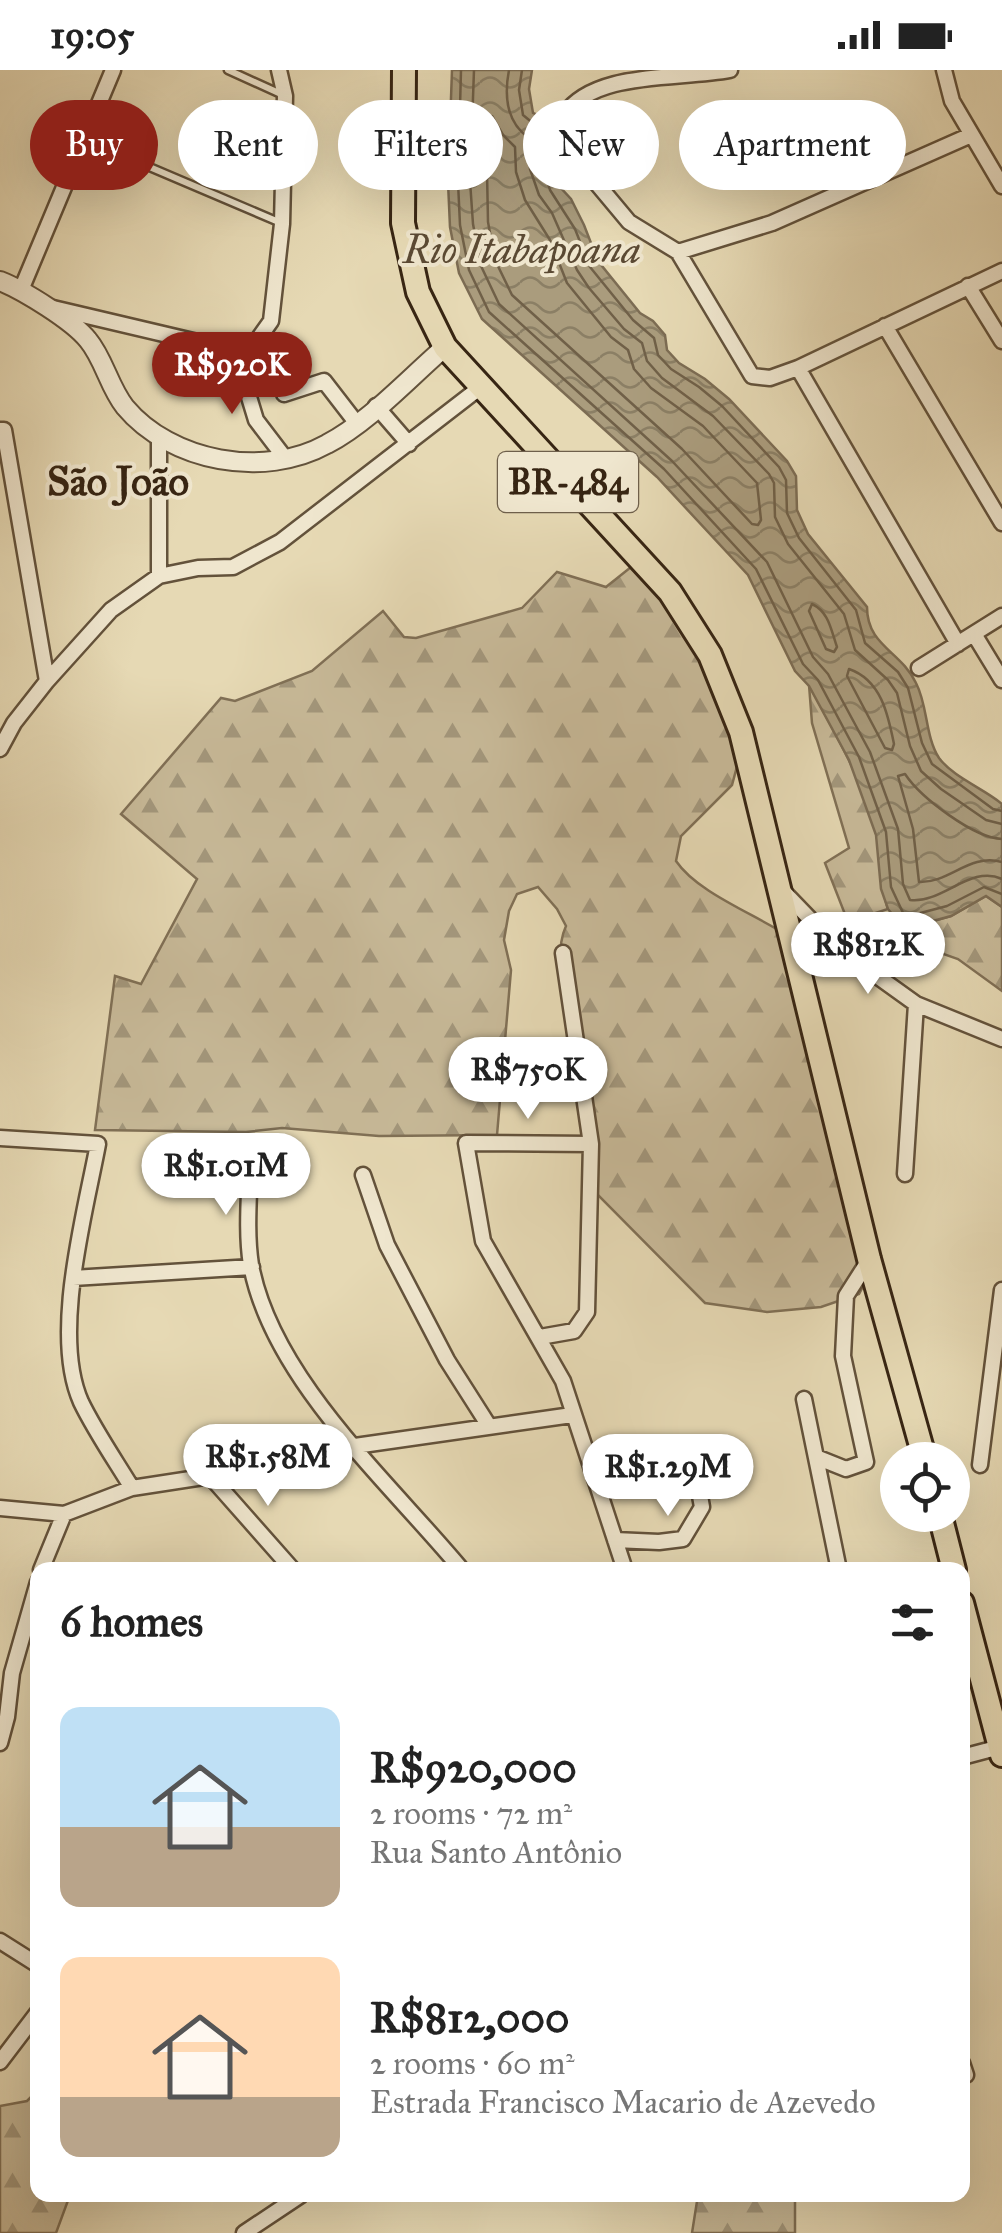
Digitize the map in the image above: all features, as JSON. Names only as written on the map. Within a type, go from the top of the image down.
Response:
[{"type":"main road","name":"BR-484","points":[[404,70],[402,224],[418,292],[444,347],[670,592],[710,655],[740,732],[869,1260],[920,1442]]},
{"type":"main road","points":[[944,1532],[952,1562]]},
{"type":"main road","points":[[970,1633],[1001,1751]]},
{"type":"street","points":[[101,100],[113,70]]},
{"type":"street","points":[[279,70],[284,96],[282,224],[271,321],[249,352],[248,397],[256,420],[285,458]]},
{"type":"street","points":[[730,70],[625,77],[574,96],[564,114],[573,155],[629,222],[678,252],[752,376],[770,378],[798,368],[1002,271]]},
{"type":"street","points":[[944,70],[952,101],[1002,186]]},
{"type":"street","points":[[678,252],[772,223],[971,135]]},
{"type":"street","points":[[21,290],[63,190]]},
{"type":"street","points":[[0,281],[21,290],[88,339],[124,406],[159,439],[210,459],[285,458],[325,446],[358,424],[444,347]]},
{"type":"street","points":[[968,286],[1002,341]]},
{"type":"street","points":[[43,306],[278,361],[284,394],[324,382],[358,424]]},
{"type":"street","points":[[884,326],[1002,524]]},
{"type":"street","points":[[798,368],[958,644]]},
{"type":"street","points":[[0,750],[14,723],[46,681],[111,610],[159,576],[198,568],[233,567],[280,542],[482,386]]},
{"type":"street","points":[[376,406],[410,444]]},
{"type":"street","points":[[0,430],[4,430],[46,681]]},
{"type":"street","points":[[159,439],[159,576]]},
{"type":"street","points":[[920,668],[1002,616]]},
{"type":"street","points":[[974,634],[1002,680]]},
{"type":"street","points":[[780,888],[838,948],[916,1004],[1002,1038]]},
{"type":"street","points":[[540,1337],[574,1331],[587,1312],[591,1144],[564,953]]},
{"type":"street","points":[[906,1174],[916,1004]]},
{"type":"street","points":[[0,1138],[98,1144],[72,1278],[69,1358],[80,1400],[132,1488]]},
{"type":"street","points":[[591,1144],[466,1144],[483,1241],[563,1382],[622,1562]]},
{"type":"street","points":[[250,1166],[248,1232],[252,1267],[267,1321],[294,1370],[455,1562]]},
{"type":"street","points":[[363,1175],[387,1245],[447,1360],[490,1426]]},
{"type":"street","points":[[816,1457],[846,1468],[866,1462],[842,1356],[846,1296],[869,1260]]},
{"type":"street","points":[[72,1278],[252,1267]]},
{"type":"street","points":[[980,1465],[1002,1290]]},
{"type":"street","points":[[804,1400],[837,1562]]},
{"type":"street","points":[[355,1446],[572,1414]]},
{"type":"street","points":[[615,1540],[683,1539],[702,1508],[695,1468]]},
{"type":"street","points":[[0,1508],[64,1514],[132,1488],[210,1476],[286,1562]]},
{"type":"street","points":[[44,1562],[64,1514]]},
{"type":"street","points":[[0,1743],[12,1673],[30,1610]]},
{"type":"street","points":[[970,1756],[1001,1751]]},
{"type":"street","points":[[0,1941],[30,1960]]},
{"type":"street","points":[[0,2062],[30,2023]]},
{"type":"street","points":[[244,2233],[290,2202]]},
{"type":"lane","points":[[228,70],[284,96]]},
{"type":"lane","points":[[158,171],[282,224]]},
{"type":"green space","points":[[641,559],[685,632],[743,744],[732,785],[681,836],[676,861],[697,883],[785,934],[867,1279],[859,1294],[821,1307],[767,1312],[705,1303],[590,1187],[584,1117],[562,992],[561,944],[566,926],[538,887],[517,894],[509,911],[504,940],[511,970],[497,1135],[379,1136],[282,1128],[246,1132],[95,1130],[115,976],[141,984],[197,879],[121,814],[221,698],[235,701],[312,671],[383,611],[404,637],[416,638],[522,608],[557,572],[606,587]]},
{"type":"green space","points":[[809,685],[856,776],[878,843],[888,909],[848,922],[825,863],[849,848],[812,723]]},
{"type":"green space","points":[[986,896],[1002,907],[1002,991],[958,959],[912,943],[900,926],[905,929],[951,916]]},
{"type":"green space","points":[[30,2098],[30,2202],[67,2202],[56,2233],[0,2233],[0,2106]]},
{"type":"green space","points":[[697,2202],[795,2202],[795,2233],[692,2233]]},
{"type":"water","name":"Rio Itabapoana","points":[[452,70],[532,70],[531,100],[523,100],[523,190],[563,190],[584,225],[598,261],[640,313],[665,335],[667,350],[729,399],[787,461],[796,476],[797,510],[808,534],[867,607],[868,620],[879,640],[910,672],[923,701],[939,758],[1002,804],[1002,907],[986,896],[951,916],[904,929],[888,909],[881,889],[876,835],[849,760],[809,686],[795,671],[748,575],[657,477],[482,319],[459,273],[450,227],[448,190],[503,190],[503,100],[451,100]]},
{"type":"district","name":"São João","points":[[118,481]]}]
